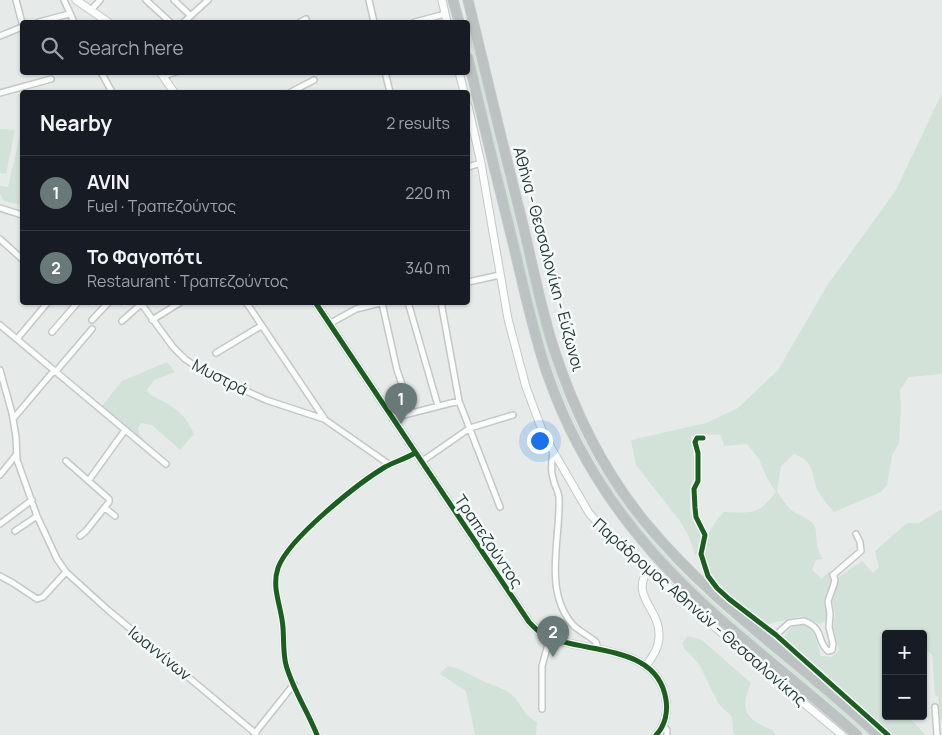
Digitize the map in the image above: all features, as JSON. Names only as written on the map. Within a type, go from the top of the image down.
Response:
[{"type":"highway","points":[[454,0],[459,20]]},
{"type":"highway","name":"Αθήνα - Θεσσαλονίκη - Εύζωνοι","points":[[468,0],[551,340],[569,392],[601,457],[636,511],[688,571],[878,735]]},
{"type":"highway","name":"Αθήνα - Θεσσαλονίκη - Εύζωνοι","points":[[470,66],[540,352],[564,416],[593,471],[625,519],[678,580],[857,735]]},
{"type":"main road","points":[[76,0],[105,20]]},
{"type":"main road","points":[[442,0],[446,20]]},
{"type":"main road","points":[[162,75],[173,90]]},
{"type":"main road","points":[[460,75],[464,90]]},
{"type":"main road","name":"Παράδρομος Αθηνών - Θεσσαλονίκης","points":[[470,115],[481,163],[508,319],[520,366],[542,430],[580,500],[596,522],[746,655],[842,735]]},
{"type":"main road","name":"Τραπεζούντος","points":[[317,305],[524,616],[538,631],[550,637],[628,656],[646,666],[659,680],[666,698],[663,726]]},
{"type":"main road","points":[[646,666],[657,648],[659,633],[641,586],[643,577],[649,569]]},
{"type":"main road","points":[[656,735],[663,726]]},
{"type":"street","points":[[16,0],[21,20]]},
{"type":"street","points":[[64,0],[73,20]]},
{"type":"street","points":[[91,10],[100,0]]},
{"type":"street","points":[[146,0],[168,20]]},
{"type":"street","points":[[174,0],[191,16]]},
{"type":"street","points":[[186,20],[208,0]]},
{"type":"street","points":[[369,0],[374,20]]},
{"type":"street","points":[[46,20],[69,14]]},
{"type":"street","points":[[422,20],[445,14]]},
{"type":"street","points":[[0,36],[20,28]]},
{"type":"street","points":[[103,75],[111,90]]},
{"type":"street","points":[[386,75],[390,90]]},
{"type":"street","points":[[0,93],[51,80]]},
{"type":"street","points":[[295,90],[314,80]]},
{"type":"street","points":[[25,86],[27,90]]},
{"type":"street","points":[[470,166],[481,163]]},
{"type":"street","points":[[0,208],[20,214]]},
{"type":"street","points":[[0,239],[20,257]]},
{"type":"street","points":[[470,282],[500,275]]},
{"type":"street","points":[[17,339],[45,305]]},
{"type":"street","points":[[52,332],[75,305]]},
{"type":"street","points":[[92,320],[106,305]]},
{"type":"street","points":[[122,321],[138,305]]},
{"type":"street","name":"Μυστρά","points":[[141,305],[179,354],[204,372],[266,400],[324,419]]},
{"type":"street","points":[[152,320],[176,305]]},
{"type":"street","points":[[248,305],[324,419],[390,465]]},
{"type":"street","points":[[329,324],[356,309],[374,305]]},
{"type":"street","points":[[383,305],[397,370],[412,413]]},
{"type":"street","points":[[409,305],[438,406]]},
{"type":"street","points":[[442,305],[459,401],[500,507]]},
{"type":"street","points":[[0,325],[166,464]]},
{"type":"street","points":[[216,353],[261,326]]},
{"type":"street","points":[[13,419],[92,329]]},
{"type":"street","name":"Ιωαννίνων","points":[[0,370],[2,385],[13,419],[16,455],[37,516],[57,559],[66,572],[108,610],[256,734]]},
{"type":"street","points":[[392,418],[459,401]]},
{"type":"street","points":[[421,462],[470,428],[512,415]]},
{"type":"street","points":[[89,480],[125,430]]},
{"type":"street","points":[[703,438],[697,438],[696,442],[698,481],[694,489],[696,517],[704,535],[701,554],[702,563],[708,576],[717,588],[738,607],[776,635],[888,735]]},
{"type":"street","points":[[553,451],[551,467],[559,495],[556,586],[564,610],[571,621],[580,631],[596,642],[598,649]]},
{"type":"street","points":[[317,735],[287,667],[284,654],[283,628],[275,591],[277,570],[302,535],[326,511],[390,465],[416,453]]},
{"type":"street","points":[[0,475],[16,455]]},
{"type":"street","points":[[66,460],[109,499],[105,508],[80,536]]},
{"type":"street","points":[[0,524],[32,500]]},
{"type":"street","points":[[105,508],[115,516]]},
{"type":"street","points":[[15,531],[37,516]]},
{"type":"street","points":[[776,635],[788,623],[804,621],[818,631],[825,650],[828,652],[832,650],[834,644],[829,627],[830,614],[828,602],[835,580],[833,575],[861,551],[860,542],[856,534]]},
{"type":"street","points":[[0,576],[36,599],[43,597],[66,572]]},
{"type":"street","points":[[542,709],[542,666],[550,637]]},
{"type":"street","points":[[256,734],[294,684]]},
{"type":"street","points":[[936,707],[937,735]]},
{"type":"street","points":[[663,726],[667,730],[667,735]]},
{"type":"shaded area","points":[[470,31],[544,334],[564,395],[585,442],[598,465],[626,508],[683,574],[708,598],[869,735],[866,735],[814,689],[733,623],[683,576],[640,529],[606,482],[578,432],[555,378],[546,351],[474,57]]},
{"type":"shaded area","points":[[942,93],[942,374],[909,377],[900,390],[899,443],[892,456],[887,485],[881,492],[834,512],[819,492],[811,468],[806,461],[794,454],[781,466],[777,492],[791,510],[810,520],[814,525],[818,549],[823,559],[816,560],[812,570],[822,579],[829,571],[832,583],[826,601],[826,620],[820,624],[801,616],[768,624],[761,621],[724,591],[704,563],[703,553],[710,531],[724,512],[741,513],[754,511],[770,500],[776,492],[766,476],[759,459],[747,444],[724,446],[721,435],[701,434],[691,436],[696,474],[690,488],[690,510],[701,534],[696,556],[680,521],[636,465],[631,440],[706,423],[738,408],[778,370],[828,284],[896,190]]},
{"type":"shaded area","points":[[0,129],[15,130],[6,174],[0,173]]},
{"type":"shaded area","points":[[20,135],[20,205],[4,201],[0,194],[0,186],[8,187]]},
{"type":"shaded area","points":[[167,362],[175,372],[154,380],[147,390],[149,394],[176,409],[186,419],[194,434],[180,450],[152,425],[141,423],[138,428],[139,434],[153,450],[101,407],[122,381]]},
{"type":"shaded area","points":[[942,510],[942,719],[940,721],[938,696],[935,695],[932,654],[927,651],[927,630],[882,630],[882,720],[911,720],[926,735],[892,735],[787,643],[784,638],[788,630],[793,627],[807,626],[814,634],[821,656],[832,657],[839,650],[833,626],[835,615],[832,601],[839,577],[862,561],[873,573],[879,567],[875,551],[907,523],[919,523]]},
{"type":"shaded area","points":[[688,636],[702,640],[751,683],[747,693],[747,713],[756,722],[773,730],[775,735],[735,735],[732,717],[718,703],[699,664],[684,648],[682,643]]},
{"type":"shaded area","points":[[448,666],[454,667],[509,693],[516,699],[526,714],[537,722],[536,735],[475,735],[466,691],[440,674]]},
{"type":"cycle path","points":[[317,305],[529,622],[541,633],[559,640],[634,659],[649,668],[660,681],[667,709],[664,723],[656,735]]},
{"type":"cycle path","points":[[703,438],[697,438],[695,442],[698,453],[698,481],[694,489],[696,517],[705,535],[701,554],[708,576],[729,599],[776,635],[888,735]]},
{"type":"cycle path","points":[[317,735],[286,665],[282,620],[276,591],[278,568],[284,556],[295,542],[341,499],[385,467],[415,453]]},
{"type":"place","name":"AVIN","points":[[401,424]]},
{"type":"place","name":"Το Φαγοπότι","points":[[553,657]]}]
